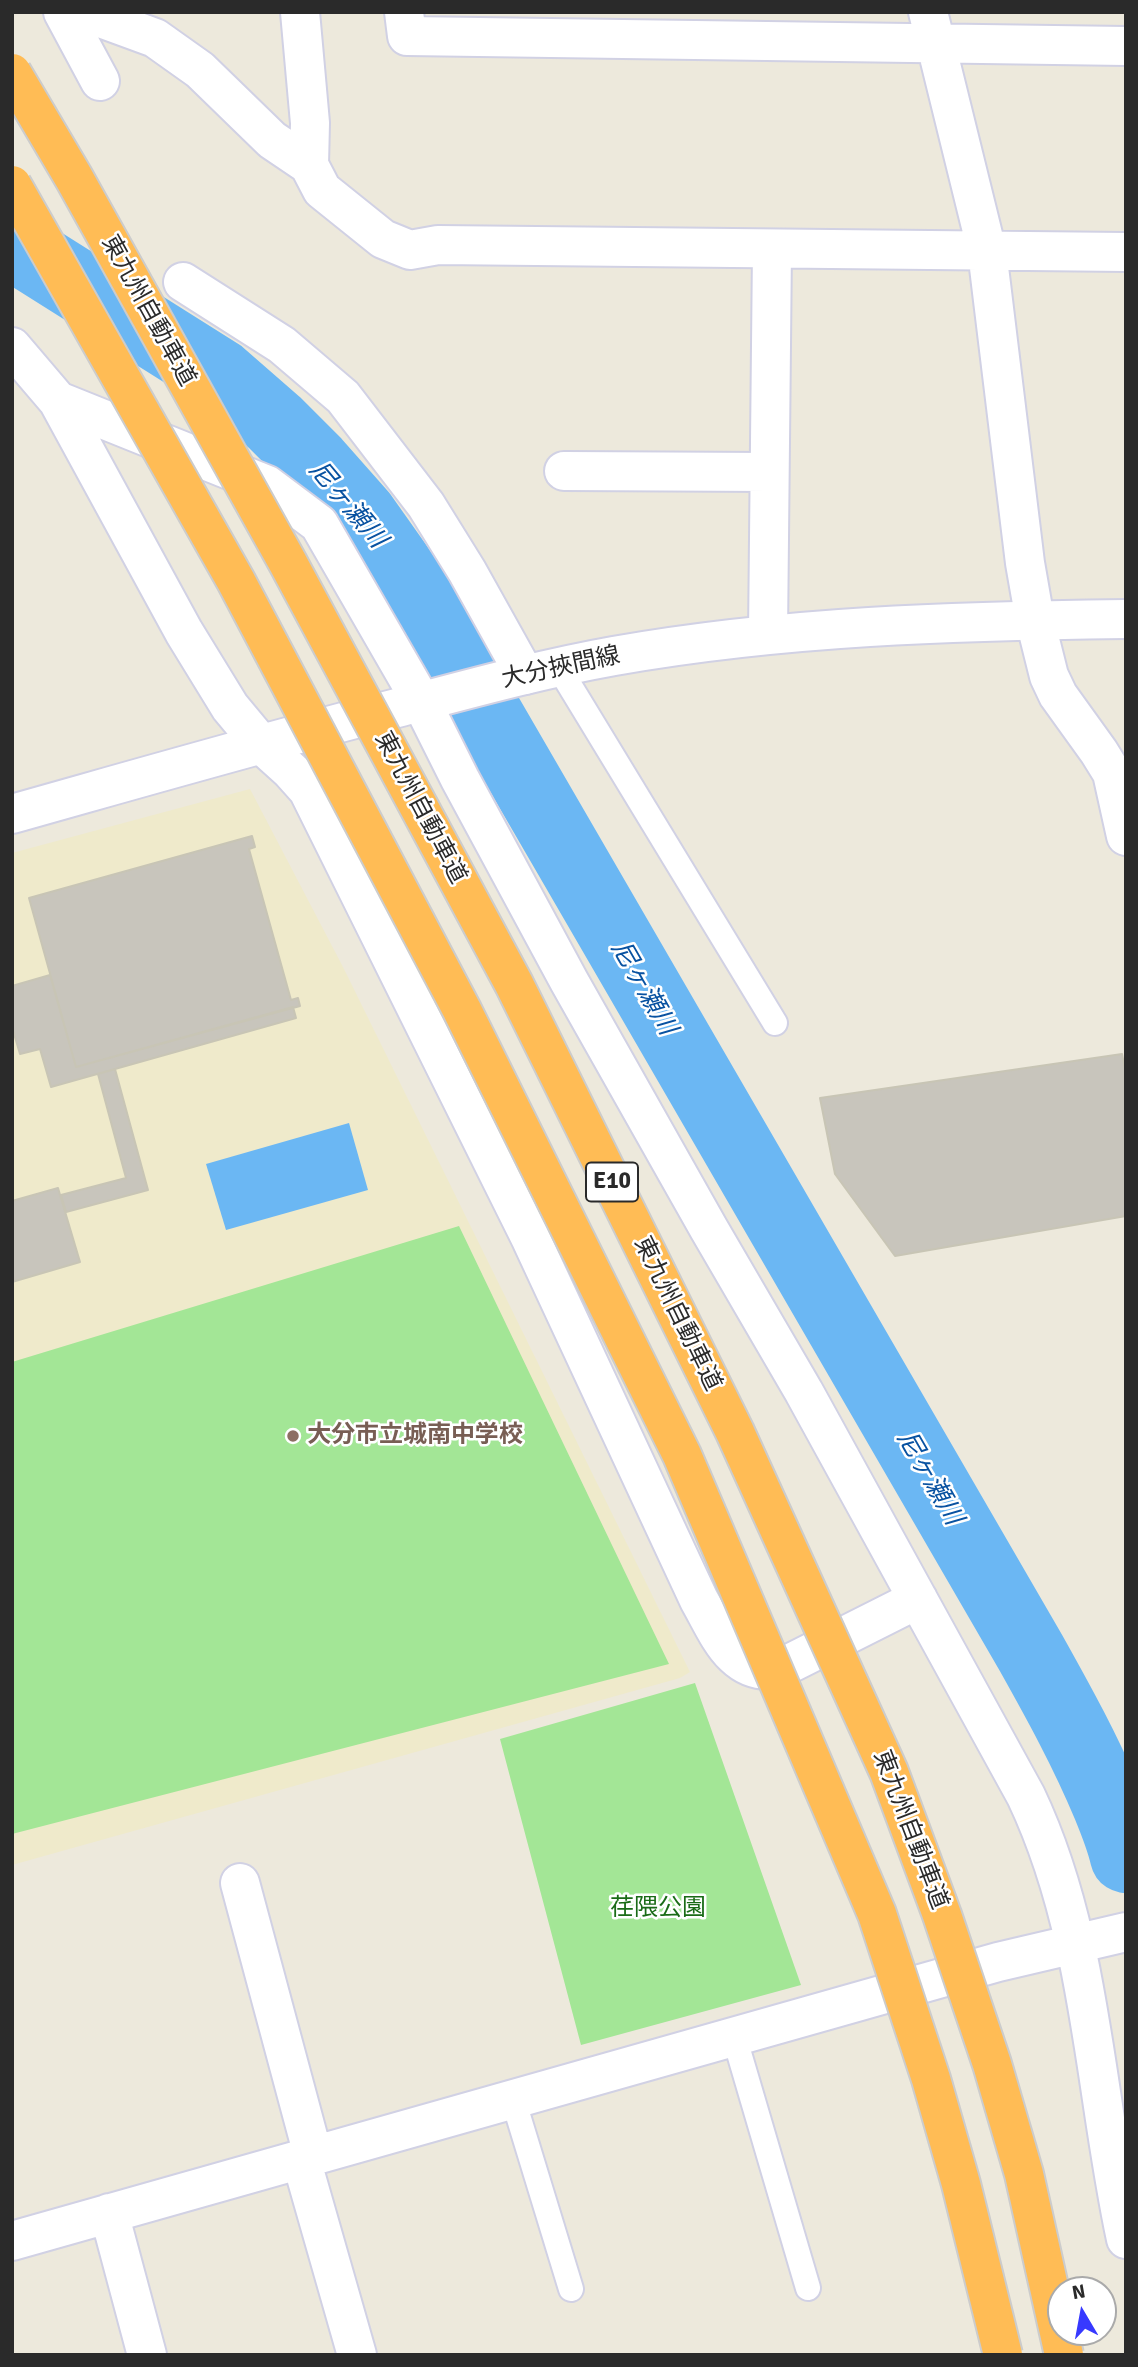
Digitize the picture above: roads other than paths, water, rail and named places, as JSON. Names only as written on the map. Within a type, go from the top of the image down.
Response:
[{"type":"highway","name":"東九州自動車道","points":[[12,73],[74,178],[288,563],[507,971],[735,1432],[889,1772],[943,1915],[992,2064],[1024,2174],[1064,2355]]},
{"type":"highway","name":"E10","points":[[12,185],[236,582],[462,1010],[682,1455],[877,1914],[931,2080],[961,2184],[1003,2355]]},
{"type":"street","points":[[63,12],[100,81]]},
{"type":"street","points":[[84,12],[155,38],[200,70],[272,140],[309,165],[322,190],[383,239],[410,250],[438,246],[1126,252]]},
{"type":"street","points":[[300,12],[310,123],[309,165]]},
{"type":"street","points":[[404,12],[407,36],[932,28],[1126,46]]},
{"type":"street","points":[[932,28],[987,251],[1025,563],[1035,620],[1049,676],[1058,695],[1112,772],[1126,836]]},
{"type":"street","points":[[768,634],[772,249]]},
{"type":"street","points":[[183,282],[282,345],[343,397],[426,505],[467,571],[542,671]]},
{"type":"street","points":[[12,347],[58,401],[184,632],[230,707],[260,743],[308,790],[530,1237],[699,1600],[727,1648],[742,1663],[754,1669],[779,1669],[918,1599]]},
{"type":"street","points":[[58,401],[267,485],[319,524],[421,701],[569,981],[804,1392],[1026,1796],[1043,1832],[1052,1855],[1076,1944],[1126,2239]]},
{"type":"street","points":[[564,471],[769,472]]},
{"type":"street","name":"大分挾間線","points":[[12,814],[260,743],[542,671],[624,654],[768,634],[890,624],[1126,619]]},
{"type":"street","points":[[240,1883],[357,2355]]},
{"type":"street","points":[[12,2241],[998,1962],[1126,1932]]},
{"type":"street","points":[[109,2213],[147,2355]]},
{"type":"lane","points":[[542,671],[775,1023]]},
{"type":"lane","points":[[734,2036],[808,2288]]},
{"type":"lane","points":[[513,2099],[571,2289]]},
{"type":"water","points":[[349,1123],[368,1190],[226,1230],[206,1164]]},
{"type":"waterway","name":"尼ヶ瀬川","points":[[12,244],[220,375],[275,423],[315,463],[361,515],[402,573],[445,642],[1031,1653],[1091,1766],[1116,1824],[1126,1857]]},
{"type":"place","name":"大分市立城南中学校","points":[[293,1436]]},
{"type":"park label","name":"荏隈公園","points":[[658,1909]]}]
